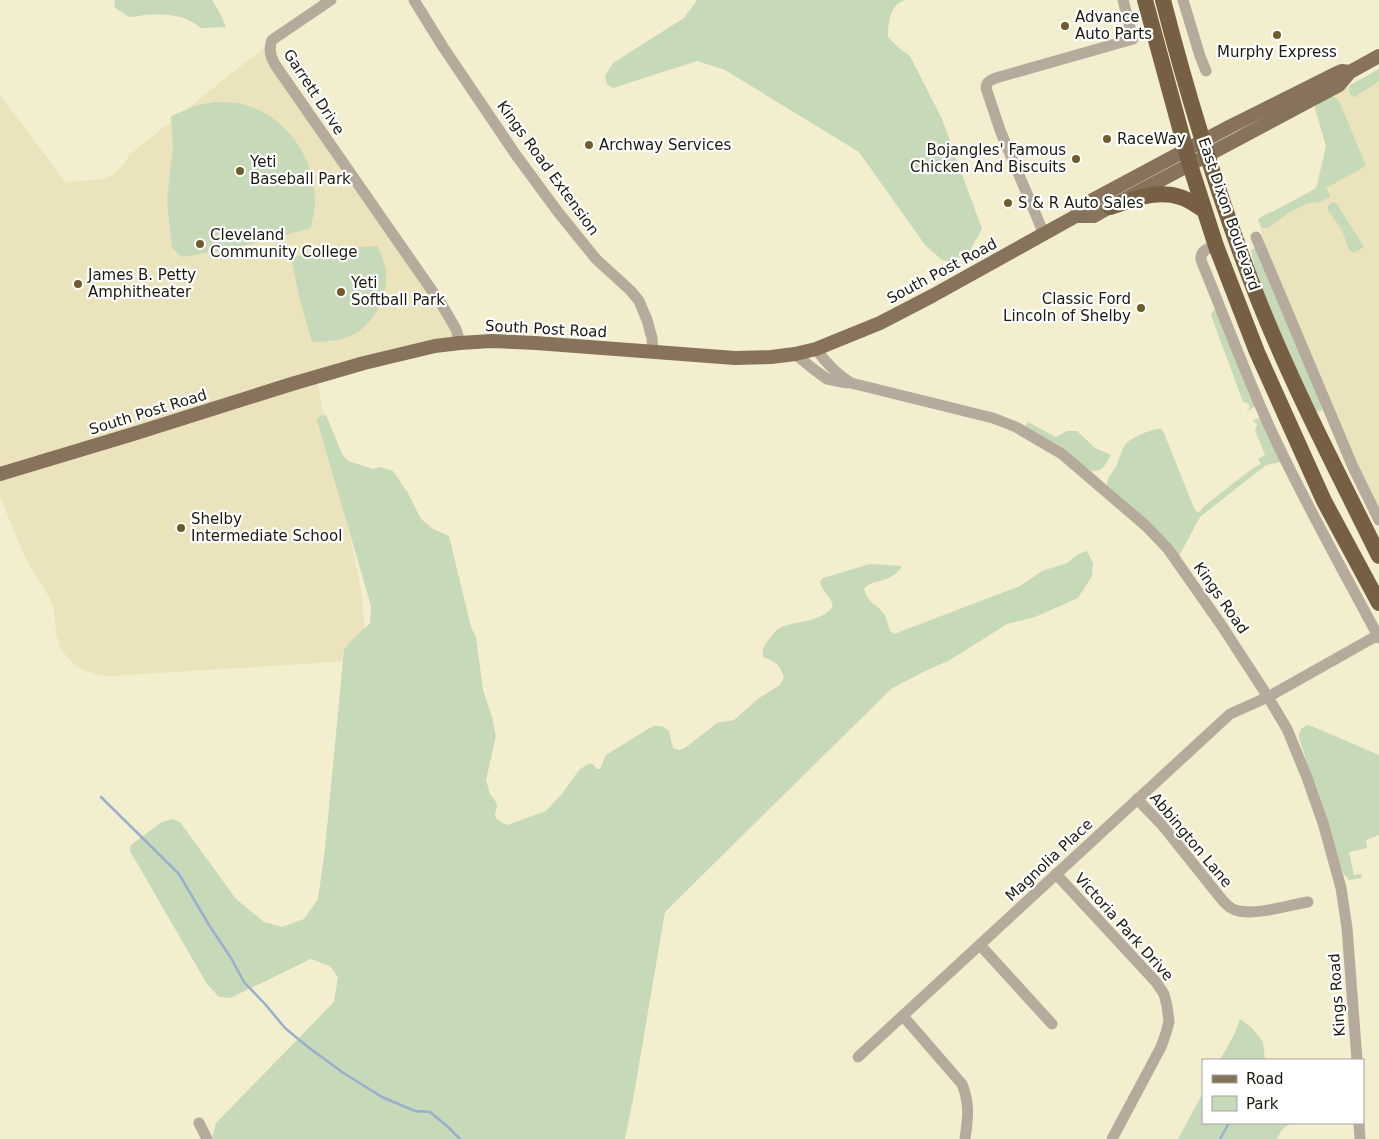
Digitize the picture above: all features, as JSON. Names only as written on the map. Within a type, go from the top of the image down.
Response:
[{"type":"highway","name":"East Dixon Boulevard","points":[[1145,0],[1187,157],[1216,246],[1257,352],[1324,501],[1379,603]]},
{"type":"highway","name":"East Dixon Boulevard","points":[[1163,0],[1177,56],[1206,148],[1237,243],[1259,301],[1313,423],[1379,556]]},
{"type":"highway","points":[[1110,207],[1162,193],[1181,197],[1204,210]]},
{"type":"main road","name":"South Post Road","points":[[0,474],[364,363],[435,346],[460,343],[536,342],[735,358],[771,357],[816,349],[880,323],[932,296],[1076,216],[1087,203],[1206,148],[1333,75],[1342,71],[1350,72],[1379,56]]},
{"type":"main road","name":"South Post Road","points":[[1076,216],[1094,216],[1187,157]]},
{"type":"street","name":"Garrett Drive","points":[[331,0],[272,40],[270,47],[271,56],[276,66],[442,305],[456,329],[460,343]]},
{"type":"street","name":"Kings Road Extension","points":[[414,0],[443,47],[558,212],[596,259],[639,301],[652,338],[653,352]]},
{"type":"street","points":[[1044,234],[1000,130],[986,85],[999,77],[1133,39],[1122,0]]},
{"type":"street","points":[[1183,0],[1206,71]]},
{"type":"street","name":"East Dixon Boulevard","points":[[1256,237],[1353,467],[1379,520]]},
{"type":"street","name":"East Dixon Boulevard","points":[[1216,246],[1204,251],[1200,256],[1201,260],[1270,428],[1297,484],[1378,636]]},
{"type":"street","name":"Kings Road","points":[[816,349],[839,376],[851,383],[992,418],[1016,427],[1062,454],[1146,526],[1168,550],[1222,626],[1268,697],[1287,729],[1303,766],[1323,823],[1341,888],[1347,928],[1357,1059]]},
{"type":"street","points":[[795,354],[827,379],[851,383]]},
{"type":"street","points":[[1260,403],[1276,396]]},
{"type":"street","points":[[1313,423],[1330,414]]},
{"type":"street","name":"Magnolia Place","points":[[858,1057],[1230,714],[1268,697],[1378,636]]},
{"type":"street","name":"Abbington Lane","points":[[1137,799],[1163,826],[1223,902],[1230,908],[1238,911],[1255,912],[1308,902]]},
{"type":"street","name":"Victoria Park Drive","points":[[1056,874],[1156,982],[1164,994],[1167,1006],[1169,1022],[1161,1047],[1112,1139]]},
{"type":"street","points":[[980,945],[1052,1024]]},
{"type":"street","points":[[903,1016],[962,1084],[967,1095],[969,1113],[965,1139]]},
{"type":"street","points":[[199,1123],[207,1139]]},
{"type":"street","points":[[1359,1124],[1360,1139]]},
{"type":"shaded area","points":[[270,43],[270,47],[442,305],[460,343],[316,377],[361,589],[367,660],[109,676],[99,675],[79,668],[60,648],[54,610],[50,599],[26,559],[0,497],[0,95],[65,182],[105,179],[118,171],[134,151]]},
{"type":"shaded area","points":[[1379,69],[1379,511],[1344,437],[1268,254],[1258,220],[1267,213],[1315,189],[1326,146],[1314,108]]},
{"type":"green space","points":[[115,0],[212,0],[226,27],[201,28],[181,17],[166,15],[131,17],[114,7]]},
{"type":"green space","points":[[697,0],[906,0],[896,5],[893,9],[889,20],[888,37],[910,56],[942,119],[982,229],[969,252],[953,262],[942,260],[925,245],[859,152],[725,70],[697,61],[613,88],[607,84],[605,76],[613,63],[684,18]]},
{"type":"green space","points":[[1379,69],[1379,81],[1355,97],[1351,96],[1350,85]]},
{"type":"green space","points":[[1332,96],[1340,103],[1366,166],[1326,188],[1330,197],[1320,202],[1308,203],[1290,212],[1268,228],[1262,228],[1258,220],[1262,217],[1317,187],[1326,146],[1315,106]]},
{"type":"green space","name":"Yeti Baseball Park","points":[[217,102],[237,103],[254,108],[282,126],[293,138],[302,152],[314,184],[315,204],[311,228],[235,248],[182,257],[172,248],[167,200],[173,147],[171,116],[198,105]]},
{"type":"green space","points":[[1333,202],[1336,203],[1364,247],[1354,253],[1349,250],[1342,230],[1328,210],[1328,206]]},
{"type":"green space","name":"Yeti Softball Park","points":[[377,246],[386,272],[385,290],[379,308],[368,323],[354,334],[333,341],[312,342],[292,262],[297,256],[333,249]]},
{"type":"green space","points":[[1255,248],[1323,408],[1320,412],[1315,410],[1259,287],[1251,250]]},
{"type":"green space","points":[[1213,310],[1216,311],[1256,406],[1247,411],[1250,407],[1248,403],[1243,402],[1211,315]]},
{"type":"green space","points":[[326,415],[342,454],[348,461],[373,469],[381,467],[393,471],[408,493],[421,519],[433,529],[449,536],[471,627],[476,637],[483,690],[496,736],[486,780],[490,794],[496,802],[496,818],[507,825],[546,811],[561,795],[579,770],[588,764],[593,764],[597,769],[600,769],[606,755],[653,726],[662,726],[669,731],[673,748],[679,750],[685,748],[717,723],[734,720],[759,698],[780,685],[784,677],[779,666],[763,657],[764,648],[767,641],[778,629],[786,625],[816,618],[833,606],[821,585],[820,581],[823,578],[870,564],[902,566],[893,576],[871,583],[864,589],[870,601],[884,614],[890,630],[894,634],[1020,586],[1042,571],[1067,563],[1078,554],[1087,551],[1093,563],[1092,576],[1078,598],[1035,617],[1007,624],[950,660],[891,689],[665,912],[625,1139],[212,1139],[216,1123],[334,1002],[338,977],[330,966],[311,959],[230,998],[219,997],[207,984],[130,851],[131,845],[162,822],[172,819],[180,822],[236,899],[264,922],[282,927],[304,919],[318,899],[325,849],[344,650],[370,623],[371,606],[317,420],[320,416]]},
{"type":"green space","points":[[1259,418],[1262,420],[1281,462],[1266,465],[1200,517],[1179,556],[1107,485],[1127,442],[1142,434],[1161,429],[1194,508],[1199,512],[1204,506],[1261,464],[1258,459],[1265,455],[1255,430],[1257,425],[1252,421]]},
{"type":"green space","points":[[1028,422],[1056,437],[1067,431],[1077,431],[1095,448],[1111,455],[1101,469],[1091,471],[1027,427]]},
{"type":"green space","points":[[1309,725],[1379,755],[1379,835],[1366,840],[1367,848],[1349,852],[1354,875],[1361,874],[1362,878],[1349,880],[1343,873],[1299,738],[1301,729]]},
{"type":"green space","points":[[1240,1019],[1252,1028],[1263,1042],[1265,1059],[1221,1059],[1235,1033]]},
{"type":"green space","points":[[1202,1095],[1202,1124],[1290,1124],[1283,1129],[1277,1139],[1178,1139]]},
{"type":"waterway","points":[[101,797],[179,874],[244,982],[285,1028],[342,1072],[382,1097],[415,1111],[430,1112],[460,1139]]},
{"type":"waterway","points":[[1220,1139],[1228,1124]]},
{"type":"place","name":"Advance Auto Parts","points":[[1065,26]]},
{"type":"place","name":"Murphy Express","points":[[1277,35]]},
{"type":"place","name":"RaceWay","points":[[1107,139]]},
{"type":"place","name":"Archway Services","points":[[589,145]]},
{"type":"place","name":"Bojangles' Famous Chicken And Biscuits","points":[[1076,159]]},
{"type":"place","name":"Yeti Baseball Park","points":[[240,171]]},
{"type":"place","name":"S & R Auto Sales","points":[[1008,203]]},
{"type":"place","name":"Cleveland Community College","points":[[200,244]]},
{"type":"place","name":"James B. Petty Amphitheater","points":[[78,284]]},
{"type":"place","name":"Yeti Softball Park","points":[[341,292]]},
{"type":"place","name":"Classic Ford Lincoln of Shelby","points":[[1141,308]]},
{"type":"place","name":"Shelby Intermediate School","points":[[181,528]]}]
